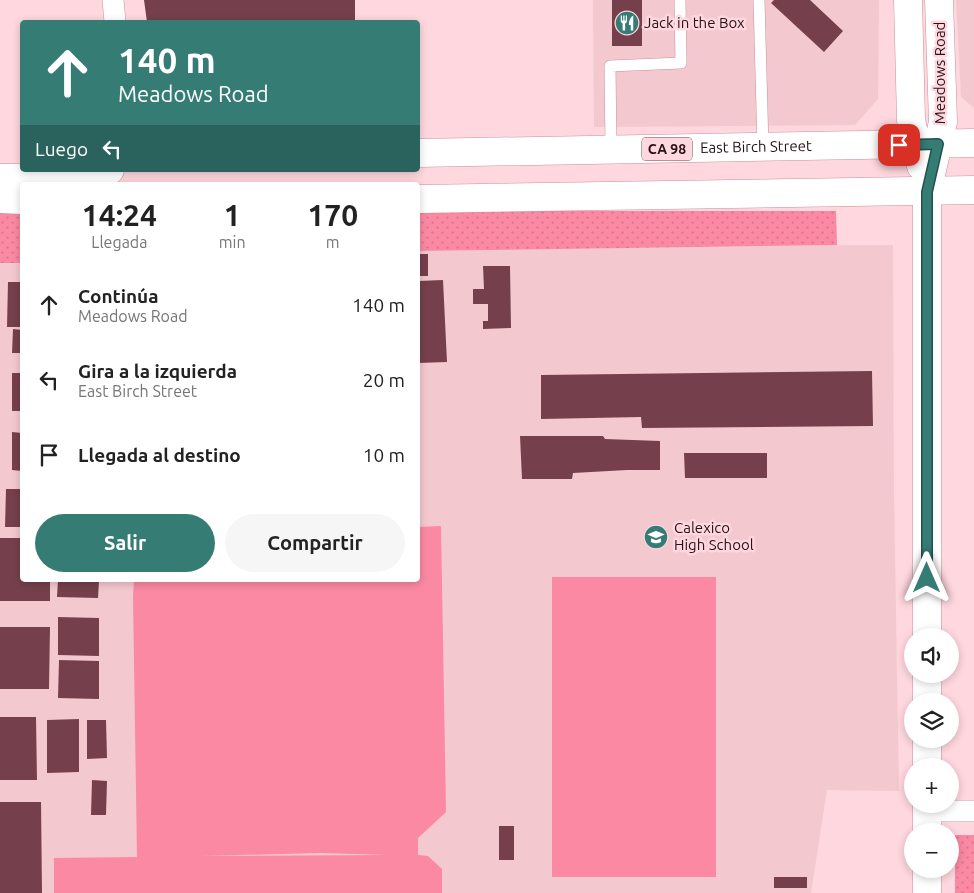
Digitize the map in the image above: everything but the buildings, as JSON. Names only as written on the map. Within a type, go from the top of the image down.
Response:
[{"type":"main road","name":"Meadows Road","points":[[908,0],[911,120],[927,144],[927,628]]},
{"type":"main road","name":"Meadows Road","points":[[927,144],[943,122],[939,0]]},
{"type":"main road","name":"East Birch Street","points":[[420,153],[974,143]]},
{"type":"main road","points":[[0,159],[20,159]]},
{"type":"main road","points":[[0,178],[54,178],[94,175],[104,172]]},
{"type":"main road","points":[[420,199],[974,190]]},
{"type":"main road","points":[[0,199],[20,200]]},
{"type":"main road","points":[[927,878],[927,893]]},
{"type":"street","points":[[113,0],[115,20]]},
{"type":"street","points":[[927,815],[974,811]]},
{"type":"lane","points":[[611,150],[610,66],[682,63],[680,0]]},
{"type":"lane","points":[[759,0],[763,147]]},
{"type":"shaded area","points":[[593,0],[879,0],[878,99],[855,125],[594,127]]},
{"type":"shaded area","points":[[956,0],[974,0],[974,108],[961,97]]},
{"type":"shaded area","points":[[420,211],[836,211],[837,245],[420,251]]},
{"type":"shaded area","points":[[0,212],[20,212],[20,263],[0,263]]},
{"type":"shaded area","name":"Calexico High School","points":[[893,245],[894,495],[899,791],[827,790],[811,893],[0,893],[0,263],[20,263],[20,582],[420,582],[420,251]]},
{"type":"shaded area","points":[[441,526],[446,812],[418,838],[418,855],[428,856],[442,869],[442,893],[54,893],[54,858],[137,857],[134,582],[420,582],[420,527]],"holes":[[[320,853],[388,855],[201,856]]]},
{"type":"shaded area","points":[[552,577],[716,577],[716,877],[552,877]]},
{"type":"shaded area","points":[[959,835],[974,835],[974,893],[955,893],[955,878],[959,878]]},
{"type":"place","name":"Jack in the Box","points":[[627,23]]},
{"type":"place","name":"Calexico High School","points":[[656,537]]},
{"type":"route","points":[[899,145],[938,144],[927,192],[927,578]]}]
